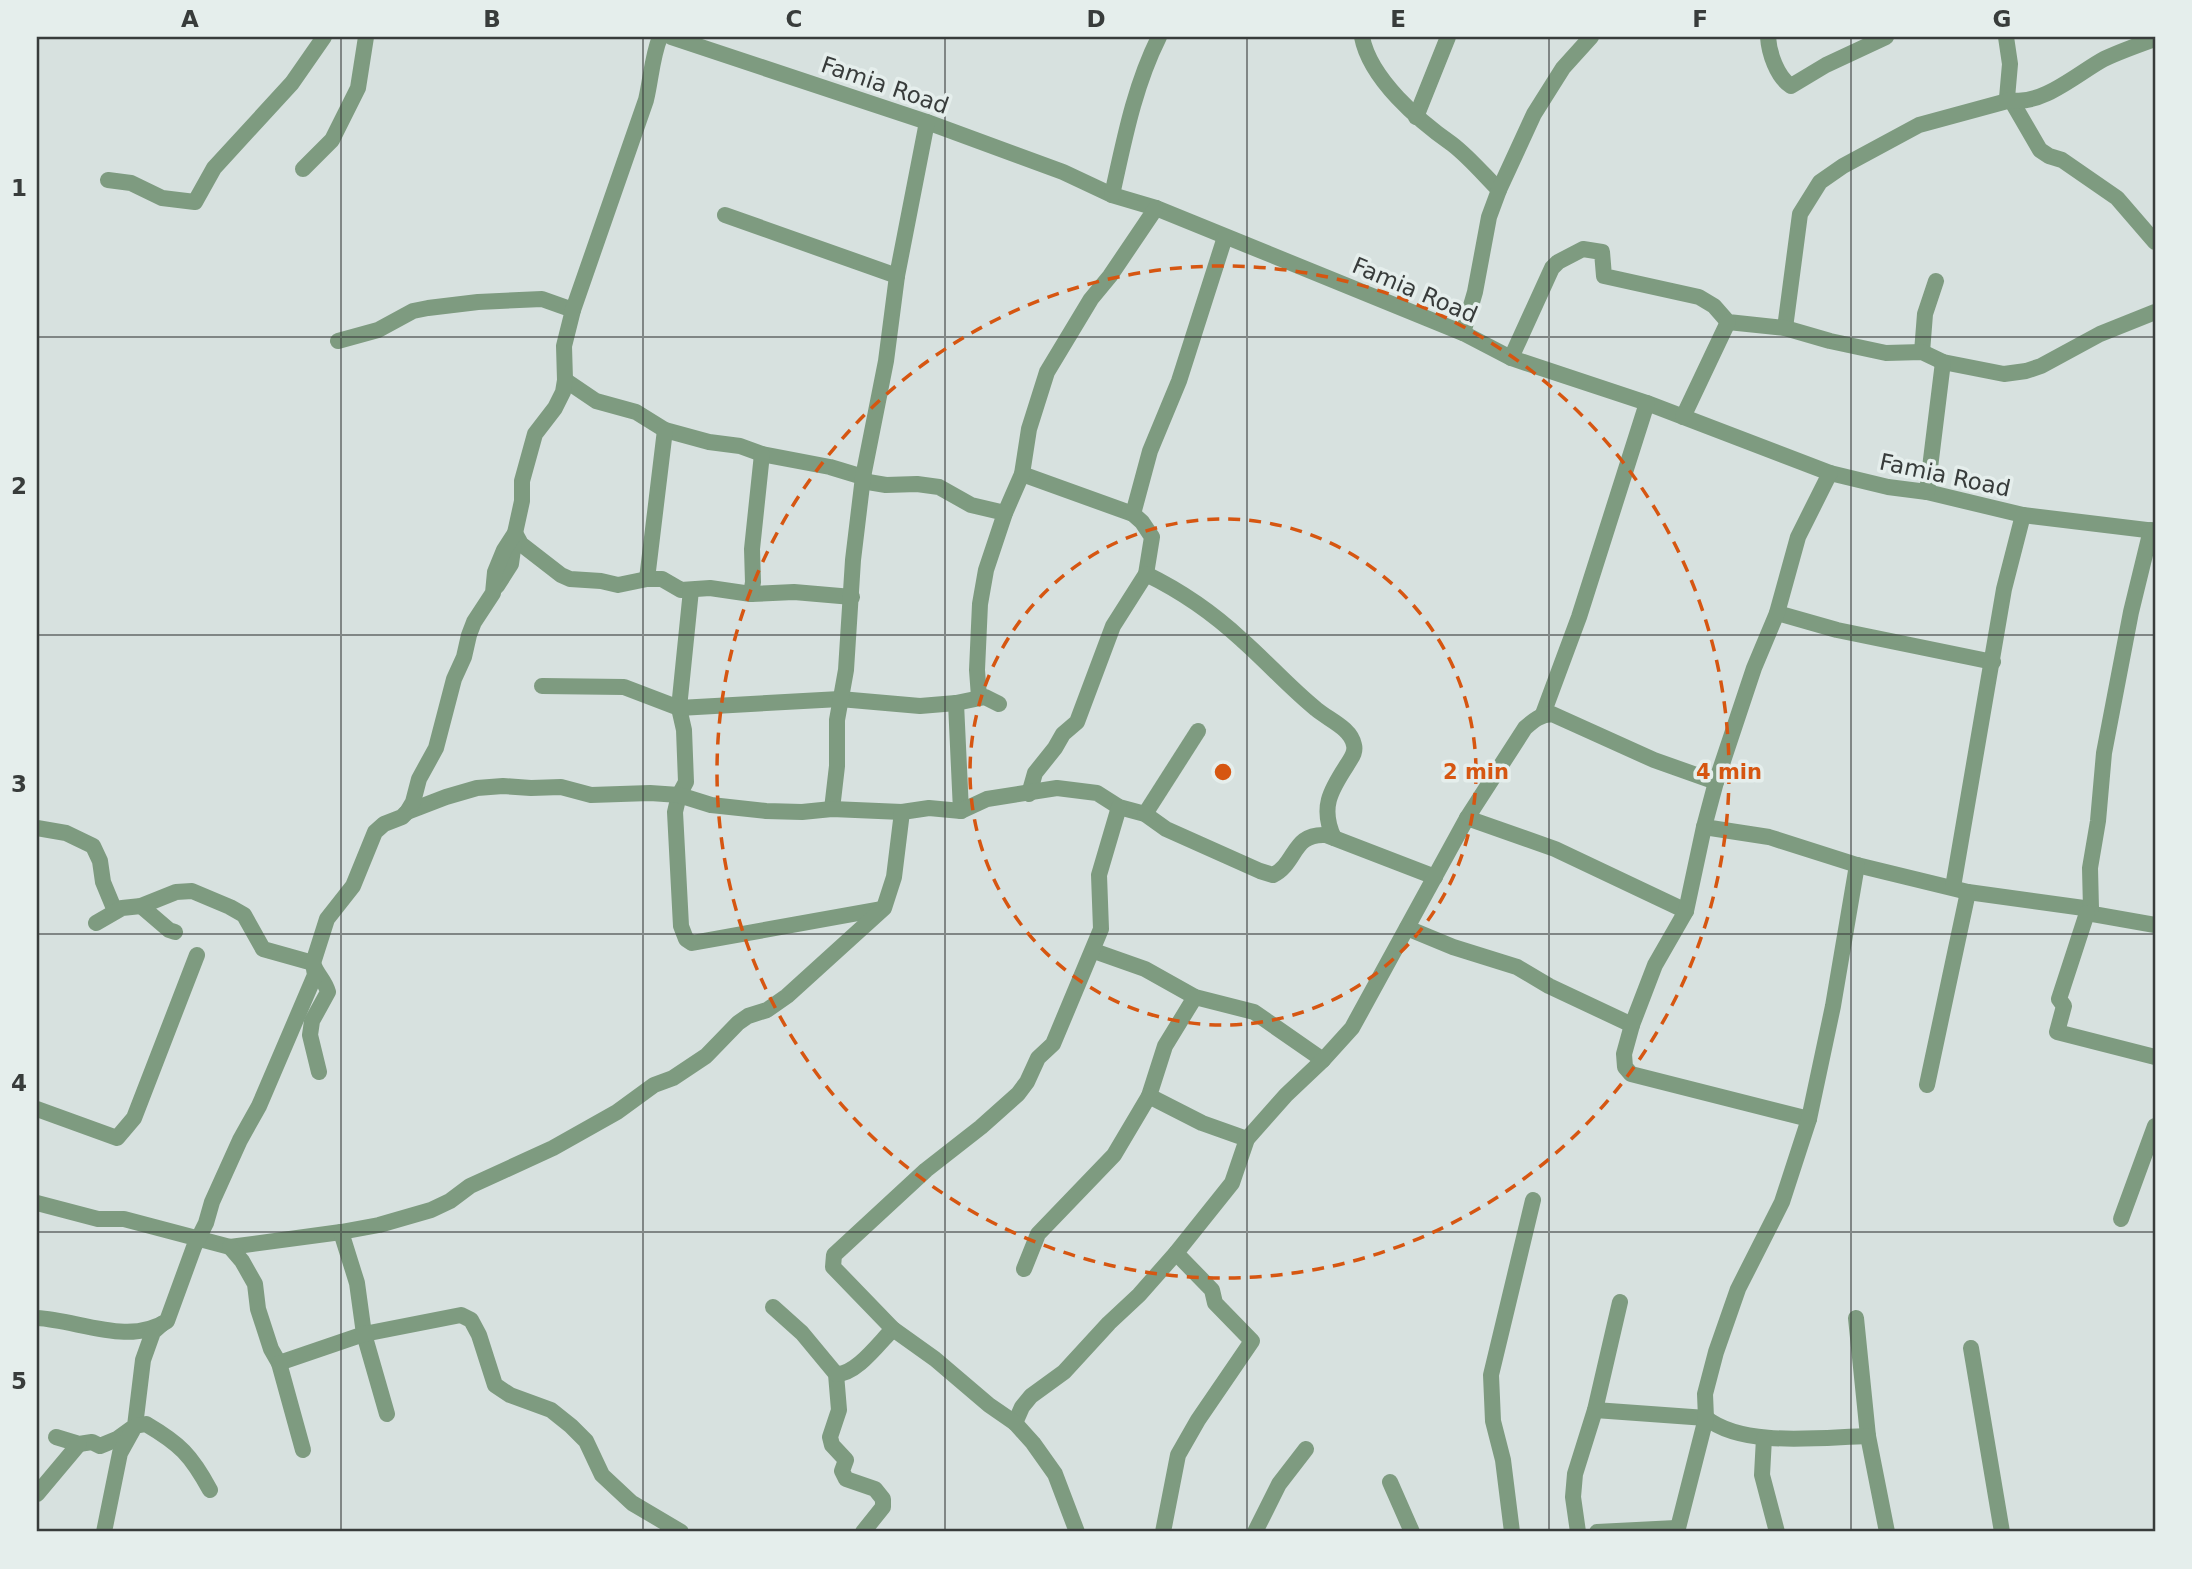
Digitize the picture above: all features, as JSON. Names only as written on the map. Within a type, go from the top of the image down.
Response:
[{"type":"street","points":[[108,180],[131,183],[162,198],[195,202],[214,168],[292,83],[324,37]]},
{"type":"street","points":[[303,169],[332,140],[358,88],[366,37]]},
{"type":"street","points":[[104,1532],[120,1453],[135,1426],[143,1360],[153,1332],[167,1321],[212,1202],[240,1140],[259,1106],[315,975],[313,964],[323,928],[353,886],[374,832],[384,824],[402,817],[413,802],[419,779],[436,748],[454,679],[472,629],[511,564],[522,501],[522,481],[536,433],[555,408],[565,380],[564,346],[573,310],[646,100],[653,71],[654,51],[660,37]]},
{"type":"street","name":"Famia Road","points":[[671,37],[927,122],[1063,172],[1112,195],[1156,208],[1463,333],[1511,358],[1647,403],[1830,473],[2023,515],[2153,530]]},
{"type":"street","points":[[1112,195],[1132,103],[1144,65],[1159,37]]},
{"type":"street","points":[[1362,37],[1376,68],[1398,100],[1452,144],[1499,190]]},
{"type":"street","points":[[1416,117],[1448,37]]},
{"type":"street","points":[[1463,333],[1475,292],[1489,217],[1499,190],[1534,114],[1563,68],[1591,37]]},
{"type":"street","points":[[1768,37],[1769,47],[1783,81],[1791,86],[1826,65],[1886,37]]},
{"type":"street","points":[[2006,37],[2010,64],[2007,98],[2011,100],[2040,150],[2062,160],[2117,198],[2155,242]]},
{"type":"street","points":[[1784,328],[1801,214],[1820,183],[1843,166],[1919,125],[2011,100],[2024,103],[2072,80],[2103,60],[2155,39]]},
{"type":"street","points":[[832,809],[837,766],[836,720],[846,670],[853,560],[863,477],[886,361],[897,276],[927,122]]},
{"type":"street","points":[[979,697],[977,670],[980,604],[986,570],[1005,513],[1022,474],[1029,429],[1047,372],[1091,299],[1156,208]]},
{"type":"street","points":[[725,215],[897,276]]},
{"type":"street","points":[[1132,514],[1150,451],[1179,382],[1225,237]]},
{"type":"street","points":[[1511,358],[1552,268],[1583,249],[1602,253],[1604,276],[1699,297],[1714,306],[1728,322],[1784,328],[1886,353],[1922,352],[1943,362],[2004,374],[2041,366],[2100,334],[2155,312]]},
{"type":"street","points":[[1922,352],[1926,314],[1936,281]]},
{"type":"street","points":[[338,341],[379,330],[413,311],[428,308],[542,299],[573,310]]},
{"type":"street","points":[[1684,417],[1728,322]]},
{"type":"street","points":[[1927,492],[1943,362]]},
{"type":"street","points":[[565,380],[596,401],[636,412],[665,430],[709,442],[740,446],[762,454],[830,467],[863,477],[868,482],[939,486],[971,505],[1005,513]]},
{"type":"street","points":[[1015,1423],[1022,1407],[1031,1396],[1064,1372],[1176,1253],[1232,1183],[1247,1139],[1352,1028],[1467,818],[1525,728],[1543,714],[1579,617],[1647,403]]},
{"type":"street","points":[[647,579],[665,430]]},
{"type":"street","points":[[751,594],[751,550],[756,526],[762,454]]},
{"type":"street","points":[[1809,1119],[1631,1074],[1625,1068],[1624,1055],[1655,965],[1686,911],[1703,827],[1716,782],[1754,668],[1777,613],[1798,537],[1830,473]]},
{"type":"street","points":[[1022,474],[1132,514],[1142,522],[1152,537],[1146,574],[1113,626],[1077,722],[1063,734],[1035,773],[1029,794]]},
{"type":"street","points":[[1927,1085],[1960,890],[2004,589],[2023,515]]},
{"type":"street","points":[[2153,530],[2131,612],[2104,753],[2098,821],[2090,868],[2089,911],[2059,999],[2064,1006],[2057,1032],[2155,1057]]},
{"type":"street","points":[[515,533],[521,544],[570,579],[618,585],[662,579],[681,590],[710,589],[751,594],[794,592],[852,597]]},
{"type":"street","points":[[1146,574],[1174,588],[1208,611],[1316,709],[1343,728],[1351,738],[1355,748],[1353,756],[1332,791],[1326,808],[1328,826],[1335,838]]},
{"type":"street","points":[[691,590],[679,708],[684,730],[686,782],[679,795],[675,822],[681,926],[686,939],[692,943],[884,908]]},
{"type":"street","points":[[1777,613],[1837,630],[1993,662]]},
{"type":"street","points":[[542,686],[624,687],[679,708],[840,699],[920,706],[956,703],[979,697],[999,704]]},
{"type":"street","points":[[956,703],[961,811]]},
{"type":"street","points":[[1543,714],[1552,714],[1654,760],[1716,782]]},
{"type":"street","points":[[1145,814],[1198,731]]},
{"type":"street","points":[[407,812],[477,788],[503,786],[561,787],[591,795],[679,795],[711,805],[766,811],[832,809],[902,813],[929,808],[961,811],[987,799],[1057,788],[1097,793],[1119,807],[1145,814],[1166,830],[1260,872],[1273,875],[1280,871],[1306,838],[1315,834],[1335,838],[1435,877]]},
{"type":"street","points":[[1077,1532],[1055,1474],[1015,1423],[893,1329],[833,1267],[834,1255],[926,1170],[981,1128],[1018,1094],[1038,1058],[1053,1044],[1101,929],[1099,875],[1119,807]]},
{"type":"street","points":[[37,1203],[98,1219],[124,1219],[230,1247],[379,1226],[431,1210],[470,1186],[553,1148],[617,1112],[653,1085],[673,1078],[706,1056],[748,1016],[767,1010],[787,996],[884,908],[894,877],[902,813]]},
{"type":"street","points":[[1467,818],[1555,849],[1686,911]]},
{"type":"street","points":[[1703,827],[1769,837],[1857,865],[1960,890],[2089,911],[2155,925]]},
{"type":"street","points":[[37,828],[66,833],[93,846],[115,911]]},
{"type":"street","points":[[1597,1532],[1676,1530],[1706,1418],[1705,1394],[1733,1302],[1782,1202],[1809,1119],[1833,1006],[1857,865]]},
{"type":"street","points":[[96,923],[122,908],[141,906],[176,892],[192,891],[244,915],[263,949],[313,964]]},
{"type":"street","points":[[141,906],[175,932]]},
{"type":"street","points":[[1407,928],[1452,947],[1517,967],[1549,986],[1632,1026]]},
{"type":"street","points":[[1094,951],[1145,969],[1195,997],[1254,1012],[1323,1060]]},
{"type":"street","points":[[37,1109],[117,1138],[134,1118],[197,955]]},
{"type":"street","points":[[313,964],[328,992],[312,1021],[310,1035],[319,1072]]},
{"type":"street","points":[[1024,1269],[1038,1234],[1114,1155],[1149,1096],[1166,1046],[1195,997]]},
{"type":"street","points":[[1149,1096],[1202,1123],[1247,1139]]},
{"type":"street","points":[[2121,1219],[2155,1126]]},
{"type":"street","points":[[1512,1532],[1503,1460],[1493,1422],[1491,1375],[1533,1200]]},
{"type":"street","points":[[341,1232],[357,1283],[364,1334],[387,1414]]},
{"type":"street","points":[[230,1247],[242,1261],[255,1284],[258,1309],[271,1349],[279,1363],[303,1450]]},
{"type":"street","points":[[1163,1532],[1178,1455],[1198,1420],[1252,1342],[1215,1303],[1212,1290],[1176,1253]]},
{"type":"street","points":[[1578,1532],[1573,1497],[1575,1474],[1595,1410],[1620,1302]]},
{"type":"street","points":[[773,1307],[802,1333],[836,1374],[839,1410],[830,1437],[832,1445],[846,1460],[842,1471],[846,1479],[875,1489],[883,1499],[883,1507],[863,1532]]},
{"type":"street","points":[[279,1363],[364,1334],[461,1315],[471,1320],[486,1353],[495,1385],[510,1395],[551,1410],[586,1441],[602,1475],[632,1503],[681,1532]]},
{"type":"street","points":[[37,1318],[59,1319],[115,1331],[140,1331],[167,1321]]},
{"type":"street","points":[[1856,1318],[1868,1436],[1887,1532]]},
{"type":"street","points":[[836,1374],[846,1375],[855,1368],[893,1329]]},
{"type":"street","points":[[1970,1348],[2002,1532]]},
{"type":"street","points":[[1595,1410],[1706,1418],[1717,1427],[1764,1438],[1868,1436]]},
{"type":"street","points":[[56,1437],[79,1444],[92,1442],[100,1446],[117,1439],[135,1426],[146,1424],[175,1441],[199,1469],[210,1490]]},
{"type":"street","points":[[1764,1438],[1762,1475],[1777,1532]]},
{"type":"street","points":[[37,1494],[79,1444]]},
{"type":"street","points":[[1255,1532],[1279,1484],[1306,1449]]},
{"type":"street","points":[[1390,1482],[1412,1532]]}]
